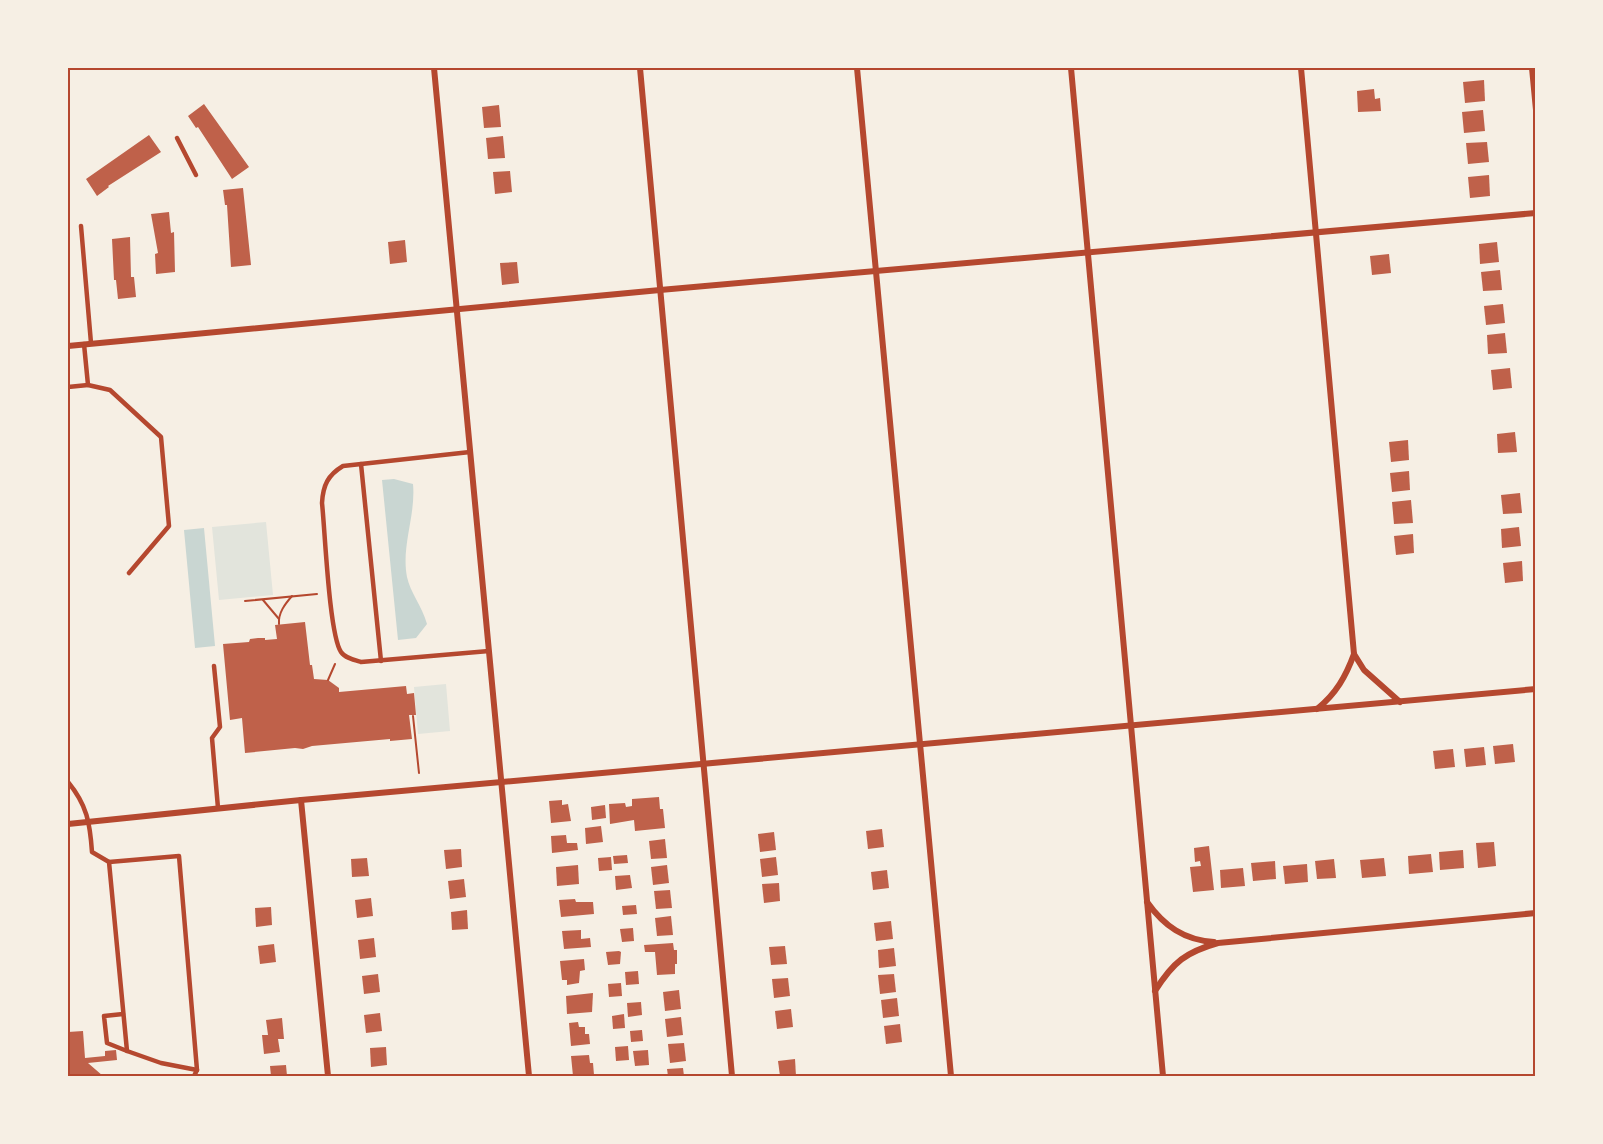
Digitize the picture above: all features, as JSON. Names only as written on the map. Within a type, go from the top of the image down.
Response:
[{"type":"street","points":[[434,68],[529,1077]]},
{"type":"street","points":[[640,68],[732,1077]]},
{"type":"street","points":[[857,68],[951,1077]]},
{"type":"street","points":[[1071,68],[1163,1077]]},
{"type":"street","points":[[1301,68],[1354,654],[1347,674],[1331,698],[1317,709]]},
{"type":"street","points":[[1532,68],[1536,110]]},
{"type":"street","points":[[68,346],[660,290],[1536,213]]},
{"type":"street","points":[[1354,654],[1365,670],[1400,702]]},
{"type":"street","points":[[68,824],[301,800],[1536,689]]},
{"type":"street","points":[[301,800],[328,1077]]},
{"type":"street","points":[[1147,901],[1155,914],[1170,928],[1198,941],[1218,943],[1536,913]]},
{"type":"street","points":[[1155,991],[1171,967],[1184,956],[1218,943]]},
{"type":"lane","points":[[177,138],[196,175]]},
{"type":"lane","points":[[81,226],[88,385]]},
{"type":"lane","points":[[68,387],[88,385],[110,390],[161,437],[169,526],[129,573]]},
{"type":"lane","points":[[470,452],[343,466],[328,478],[323,489],[322,503],[334,629],[342,653],[362,662],[489,651]]},
{"type":"lane","points":[[362,464],[381,661]]},
{"type":"lane","points":[[214,666],[220,728],[212,738],[218,808]]},
{"type":"lane","points":[[68,782],[79,795],[90,823],[92,852],[109,862],[179,856],[197,1070],[194,1077]]},
{"type":"lane","points":[[109,862],[127,1051]]},
{"type":"lane","points":[[123,1014],[104,1016],[107,1042],[161,1063],[197,1070]]},
{"type":"path","points":[[244,601],[317,594]]},
{"type":"path","points":[[279,624],[284,605],[292,596]]},
{"type":"path","points":[[262,599],[279,619]]},
{"type":"path","points":[[328,680],[335,664]]},
{"type":"path","points":[[413,716],[419,773]]},
{"type":"shaded area","points":[[394,479],[413,484],[406,554],[407,577],[427,624],[416,638],[398,640],[382,480]]},
{"type":"shaded area","points":[[266,522],[273,595],[219,600],[212,527]]},
{"type":"shaded area","points":[[204,528],[215,646],[195,648],[184,530]]},
{"type":"shaded area","points":[[446,684],[450,731],[418,734],[414,687]]},
{"type":"building","points":[[1484,80],[1485,101],[1465,103],[1463,82]]},
{"type":"building","points":[[1374,89],[1375,99],[1380,98],[1381,111],[1358,112],[1357,91]]},
{"type":"building","points":[[204,104],[249,167],[232,179],[198,127],[196,128],[188,116]]},
{"type":"building","points":[[499,105],[501,127],[484,128],[482,107]]},
{"type":"building","points":[[1483,110],[1485,131],[1464,133],[1462,112]]},
{"type":"building","points":[[149,135],[161,152],[108,186],[97,196],[86,179]]},
{"type":"building","points":[[503,136],[505,158],[488,159],[486,138]]},
{"type":"building","points":[[1487,142],[1489,162],[1468,164],[1466,143]]},
{"type":"building","points":[[510,171],[512,192],[495,194],[493,172]]},
{"type":"building","points":[[1489,175],[1490,196],[1470,198],[1468,177]]},
{"type":"building","points":[[243,188],[251,265],[231,267],[227,205],[225,205],[223,190]]},
{"type":"building","points":[[169,212],[171,233],[174,232],[175,272],[156,274],[155,254],[158,253],[151,214]]},
{"type":"building","points":[[130,237],[131,277],[134,277],[136,297],[118,299],[116,280],[114,280],[112,239]]},
{"type":"building","points":[[405,240],[407,262],[390,264],[388,242]]},
{"type":"building","points":[[1497,242],[1499,262],[1480,264],[1479,244]]},
{"type":"building","points":[[1389,254],[1391,273],[1372,275],[1370,256]]},
{"type":"building","points":[[517,262],[519,283],[502,285],[500,263]]},
{"type":"building","points":[[1500,270],[1502,290],[1483,291],[1481,272]]},
{"type":"building","points":[[1503,304],[1505,323],[1486,325],[1484,306]]},
{"type":"building","points":[[1505,333],[1507,353],[1488,354],[1487,335]]},
{"type":"building","points":[[1510,368],[1512,388],[1493,390],[1491,370]]},
{"type":"building","points":[[1515,432],[1517,452],[1498,453],[1497,434]]},
{"type":"building","points":[[1408,440],[1409,460],[1391,462],[1389,442]]},
{"type":"building","points":[[1409,471],[1410,490],[1392,492],[1390,473]]},
{"type":"building","points":[[1520,493],[1522,513],[1503,514],[1501,495]]},
{"type":"building","points":[[1411,500],[1413,523],[1394,524],[1392,502]]},
{"type":"building","points":[[1519,527],[1521,546],[1502,548],[1501,529]]},
{"type":"building","points":[[1413,534],[1414,553],[1396,555],[1394,536]]},
{"type":"building","points":[[1522,561],[1523,581],[1505,583],[1503,563]]},
{"type":"building","points":[[305,622],[314,679],[328,680],[339,688],[339,692],[406,686],[407,694],[414,693],[416,715],[409,715],[412,739],[390,741],[390,739],[245,753],[242,718],[230,720],[223,644],[249,642],[250,639],[258,638],[277,639],[275,625]]},
{"type":"building","points":[[1513,744],[1515,762],[1495,764],[1493,746]]},
{"type":"building","points":[[1484,747],[1486,765],[1466,767],[1464,749]]},
{"type":"building","points":[[1453,749],[1455,767],[1435,769],[1433,751]]},
{"type":"building","points":[[659,797],[665,828],[635,831],[634,820],[610,824],[609,804],[625,803],[626,807],[632,806],[632,799]]},
{"type":"building","points":[[562,800],[562,805],[568,804],[571,821],[551,823],[549,801]]},
{"type":"building","points":[[605,805],[606,818],[592,820],[591,807]]},
{"type":"building","points":[[601,826],[603,842],[586,844],[585,828]]},
{"type":"building","points":[[882,829],[884,847],[868,849],[866,831]]},
{"type":"building","points":[[774,832],[776,850],[760,852],[758,834]]},
{"type":"building","points":[[566,835],[567,843],[577,843],[578,850],[552,853],[551,836]]},
{"type":"building","points":[[665,839],[667,858],[651,859],[649,841]]},
{"type":"building","points":[[1494,842],[1496,866],[1478,868],[1476,843]]},
{"type":"building","points":[[1209,846],[1214,890],[1193,892],[1190,867],[1201,866],[1200,861],[1195,862],[1194,848]]},
{"type":"building","points":[[461,849],[462,867],[446,869],[444,850]]},
{"type":"building","points":[[1463,850],[1464,868],[1440,870],[1439,852]]},
{"type":"building","points":[[1431,854],[1433,872],[1409,874],[1408,856]]},
{"type":"building","points":[[627,855],[628,863],[614,864],[613,856]]},
{"type":"building","points":[[611,857],[612,870],[599,871],[598,858]]},
{"type":"building","points":[[776,857],[778,875],[762,877],[760,859]]},
{"type":"building","points":[[367,858],[369,876],[352,877],[351,859]]},
{"type":"building","points":[[1384,858],[1386,876],[1362,878],[1360,860]]},
{"type":"building","points":[[1334,859],[1336,878],[1317,879],[1315,861]]},
{"type":"building","points":[[1275,861],[1276,879],[1253,881],[1251,863]]},
{"type":"building","points":[[1307,864],[1308,882],[1285,884],[1283,866]]},
{"type":"building","points":[[578,865],[579,884],[557,886],[556,867]]},
{"type":"building","points":[[667,865],[669,883],[653,885],[651,867]]},
{"type":"building","points":[[1243,868],[1245,886],[1221,888],[1220,870]]},
{"type":"building","points":[[887,870],[889,888],[873,890],[871,872]]},
{"type":"building","points":[[630,875],[632,888],[616,890],[615,876]]},
{"type":"building","points":[[464,879],[466,897],[450,899],[448,881]]},
{"type":"building","points":[[779,883],[780,901],[764,903],[762,884]]},
{"type":"building","points":[[670,890],[672,908],[656,909],[654,891]]},
{"type":"building","points":[[371,898],[373,916],[357,918],[355,900]]},
{"type":"building","points":[[575,899],[576,902],[593,902],[594,914],[561,917],[559,900]]},
{"type":"building","points":[[636,905],[637,914],[623,915],[622,906]]},
{"type":"building","points":[[271,907],[272,925],[256,927],[255,908]]},
{"type":"building","points":[[467,910],[468,929],[452,930],[451,912]]},
{"type":"building","points":[[671,916],[673,935],[657,936],[655,918]]},
{"type":"building","points":[[891,921],[893,939],[876,941],[874,923]]},
{"type":"building","points":[[633,928],[634,941],[622,942],[620,929]]},
{"type":"building","points":[[581,930],[581,939],[590,938],[591,947],[564,949],[562,931]]},
{"type":"building","points":[[374,938],[376,957],[360,959],[358,940]]},
{"type":"building","points":[[673,943],[674,950],[677,950],[675,974],[657,975],[655,952],[645,952],[644,945]]},
{"type":"building","points":[[274,944],[276,962],[260,964],[258,946]]},
{"type":"building","points":[[785,946],[787,964],[771,965],[769,947]]},
{"type":"building","points":[[894,948],[896,966],[879,968],[878,950]]},
{"type":"building","points":[[606,952],[621,952],[620,964],[608,965]]},
{"type":"building","points":[[584,959],[585,970],[580,971],[579,983],[567,985],[567,980],[562,980],[560,961]]},
{"type":"building","points":[[638,971],[639,984],[626,985],[625,972]]},
{"type":"building","points":[[378,974],[380,992],[364,994],[362,976]]},
{"type":"building","points":[[894,974],[896,992],[880,994],[878,975]]},
{"type":"building","points":[[788,978],[790,996],[774,998],[772,979]]},
{"type":"building","points":[[621,983],[622,996],[609,997],[608,984]]},
{"type":"building","points":[[679,990],[681,1009],[665,1011],[663,992]]},
{"type":"building","points":[[593,993],[592,1012],[567,1014],[566,996]]},
{"type":"building","points":[[897,998],[899,1016],[883,1018],[881,1000]]},
{"type":"building","points":[[641,1002],[642,1015],[628,1017],[627,1003]]},
{"type":"building","points":[[791,1009],[793,1027],[777,1029],[775,1011]]},
{"type":"building","points":[[380,1013],[382,1031],[366,1033],[364,1015]]},
{"type":"building","points":[[624,1014],[625,1028],[613,1029],[612,1016]]},
{"type":"building","points":[[681,1017],[683,1035],[667,1037],[665,1019]]},
{"type":"building","points":[[282,1018],[284,1039],[278,1039],[280,1052],[264,1054],[262,1035],[268,1035],[266,1020]]},
{"type":"building","points":[[578,1022],[579,1027],[585,1027],[585,1034],[589,1034],[590,1044],[571,1046],[569,1023]]},
{"type":"building","points":[[900,1024],[902,1042],[886,1044],[884,1026]]},
{"type":"building","points":[[642,1030],[643,1041],[631,1042],[630,1031]]},
{"type":"building","points":[[83,1031],[85,1058],[105,1056],[105,1051],[116,1050],[117,1060],[88,1063],[103,1076],[68,1076],[68,1032]]},
{"type":"building","points":[[684,1043],[686,1061],[670,1063],[668,1044]]},
{"type":"building","points":[[628,1046],[629,1060],[616,1061],[615,1047]]},
{"type":"building","points":[[386,1047],[387,1065],[371,1067],[370,1048]]},
{"type":"building","points":[[648,1050],[649,1065],[635,1066],[633,1051]]},
{"type":"building","points":[[589,1055],[590,1063],[593,1063],[594,1075],[573,1076],[571,1056]]},
{"type":"building","points":[[795,1059],[796,1076],[780,1076],[778,1061]]},
{"type":"building","points":[[286,1065],[287,1076],[271,1076],[270,1066]]},
{"type":"building","points":[[683,1068],[684,1076],[668,1076],[667,1069]]}]
